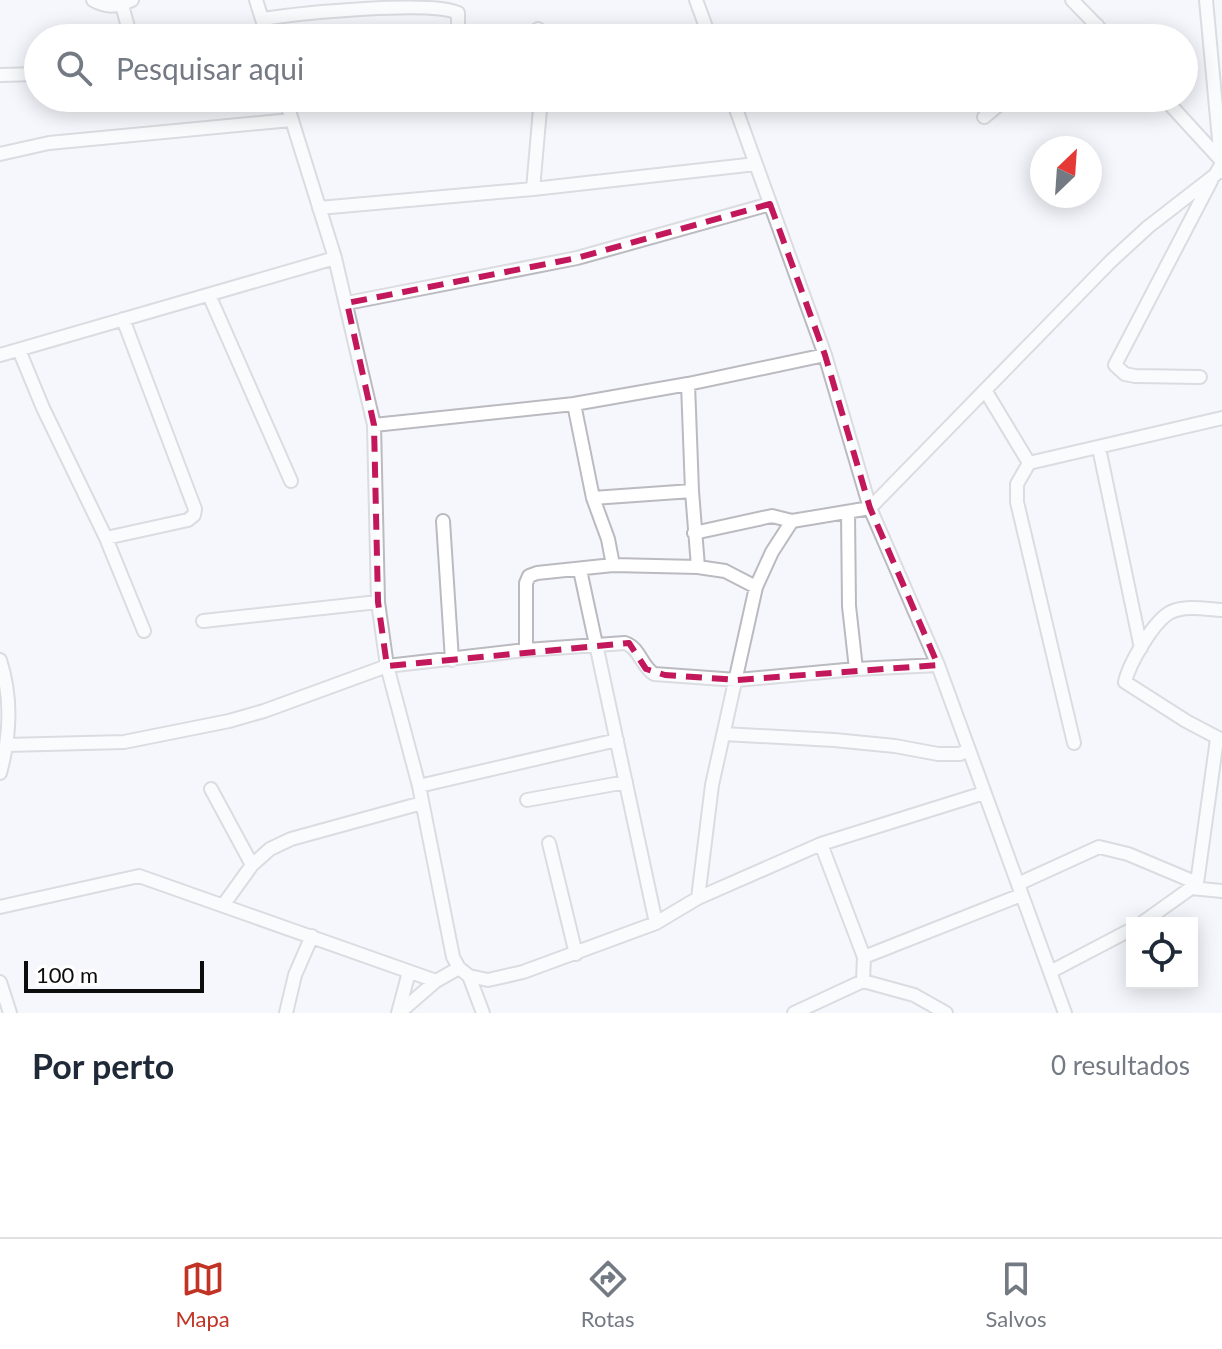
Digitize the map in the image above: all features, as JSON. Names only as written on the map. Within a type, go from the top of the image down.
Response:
[{"type":"street","points":[[93,0],[109,6],[127,2],[129,24]]},
{"type":"street","points":[[256,0],[264,24]]},
{"type":"street","points":[[263,19],[345,5],[417,0],[451,7],[458,13],[458,24]]},
{"type":"street","points":[[696,0],[705,24]]},
{"type":"street","points":[[1072,0],[1096,24]]},
{"type":"street","points":[[1200,377],[1135,376],[1125,374],[1115,365],[1220,166],[1206,0]]},
{"type":"street","points":[[0,75],[24,74]]},
{"type":"street","points":[[289,112],[335,258],[374,425],[378,602],[387,666],[419,786],[453,957],[464,972],[483,1013]]},
{"type":"street","points":[[533,189],[540,112]]},
{"type":"street","points":[[737,112],[825,355],[870,508],[938,665],[1065,1013]]},
{"type":"street","points":[[984,117],[990,112]]},
{"type":"street","points":[[1176,112],[1220,166]]},
{"type":"street","points":[[0,154],[49,143],[291,120]]},
{"type":"street","points":[[319,208],[533,189],[756,164]]},
{"type":"street","points":[[694,533],[772,516],[792,521],[870,508],[1148,227],[1220,166]]},
{"type":"street","points":[[347,303],[577,258],[770,204]]},
{"type":"street","points":[[0,355],[335,258]]},
{"type":"street","points":[[209,295],[291,481]]},
{"type":"street","points":[[106,538],[188,520],[195,509],[123,319]]},
{"type":"street","points":[[19,350],[43,408],[106,538],[144,631]]},
{"type":"street","points":[[374,425],[574,404],[825,355]]},
{"type":"street","points":[[688,384],[698,567]]},
{"type":"street","points":[[985,390],[1029,463]]},
{"type":"street","points":[[574,404],[593,498],[608,539],[613,565]]},
{"type":"street","points":[[1074,743],[1017,502],[1017,484],[1029,463],[1222,418]]},
{"type":"street","points":[[1099,448],[1141,648]]},
{"type":"street","points":[[593,498],[692,491]]},
{"type":"street","points":[[848,513],[849,606],[856,669]]},
{"type":"street","points":[[443,521],[452,660]]},
{"type":"street","points":[[698,898],[712,785],[756,587],[772,552],[792,521]]},
{"type":"street","points":[[526,650],[526,583],[529,576],[537,573],[613,565],[698,567],[725,571],[756,587]]},
{"type":"street","points":[[580,570],[656,923]]},
{"type":"street","points":[[203,621],[378,602]]},
{"type":"street","points":[[1150,917],[1194,886],[1219,740],[1125,682],[1127,673],[1158,622],[1171,612],[1186,609],[1222,610]]},
{"type":"street","points":[[7,745],[124,742],[264,711],[387,666],[526,650],[625,643],[631,646],[646,669],[654,674],[737,680],[938,665]]},
{"type":"street","points":[[0,660],[6,688],[7,745],[0,773]]},
{"type":"street","points":[[724,734],[834,740],[938,754],[960,754],[967,750]]},
{"type":"street","points":[[419,786],[617,740]]},
{"type":"street","points":[[527,800],[626,782]]},
{"type":"street","points":[[211,789],[252,865]]},
{"type":"street","points":[[398,1013],[436,981],[464,972],[488,980],[576,954],[656,923],[698,898],[821,844],[984,793]]},
{"type":"street","points":[[224,904],[252,865],[270,849],[291,839],[422,803]]},
{"type":"street","points":[[549,843],[576,954]]},
{"type":"street","points":[[821,844],[864,957],[863,981]]},
{"type":"street","points":[[864,957],[1019,890],[1099,847],[1128,854],[1194,886],[1222,891]]},
{"type":"street","points":[[0,907],[139,876],[436,981]]},
{"type":"street","points":[[1050,972],[1126,932]]},
{"type":"street","points":[[286,1013],[295,975],[312,936]]},
{"type":"street","points":[[398,1013],[409,972]]},
{"type":"street","points":[[794,1013],[863,981],[914,995],[946,1013]]},
{"type":"street","points":[[0,982],[10,1013]]},
{"type":"highlighted area","points":[[770,204],[825,355],[870,508],[938,665],[737,680],[665,675],[646,669],[629,643],[387,666],[378,602],[374,425],[347,303],[577,258]]}]
